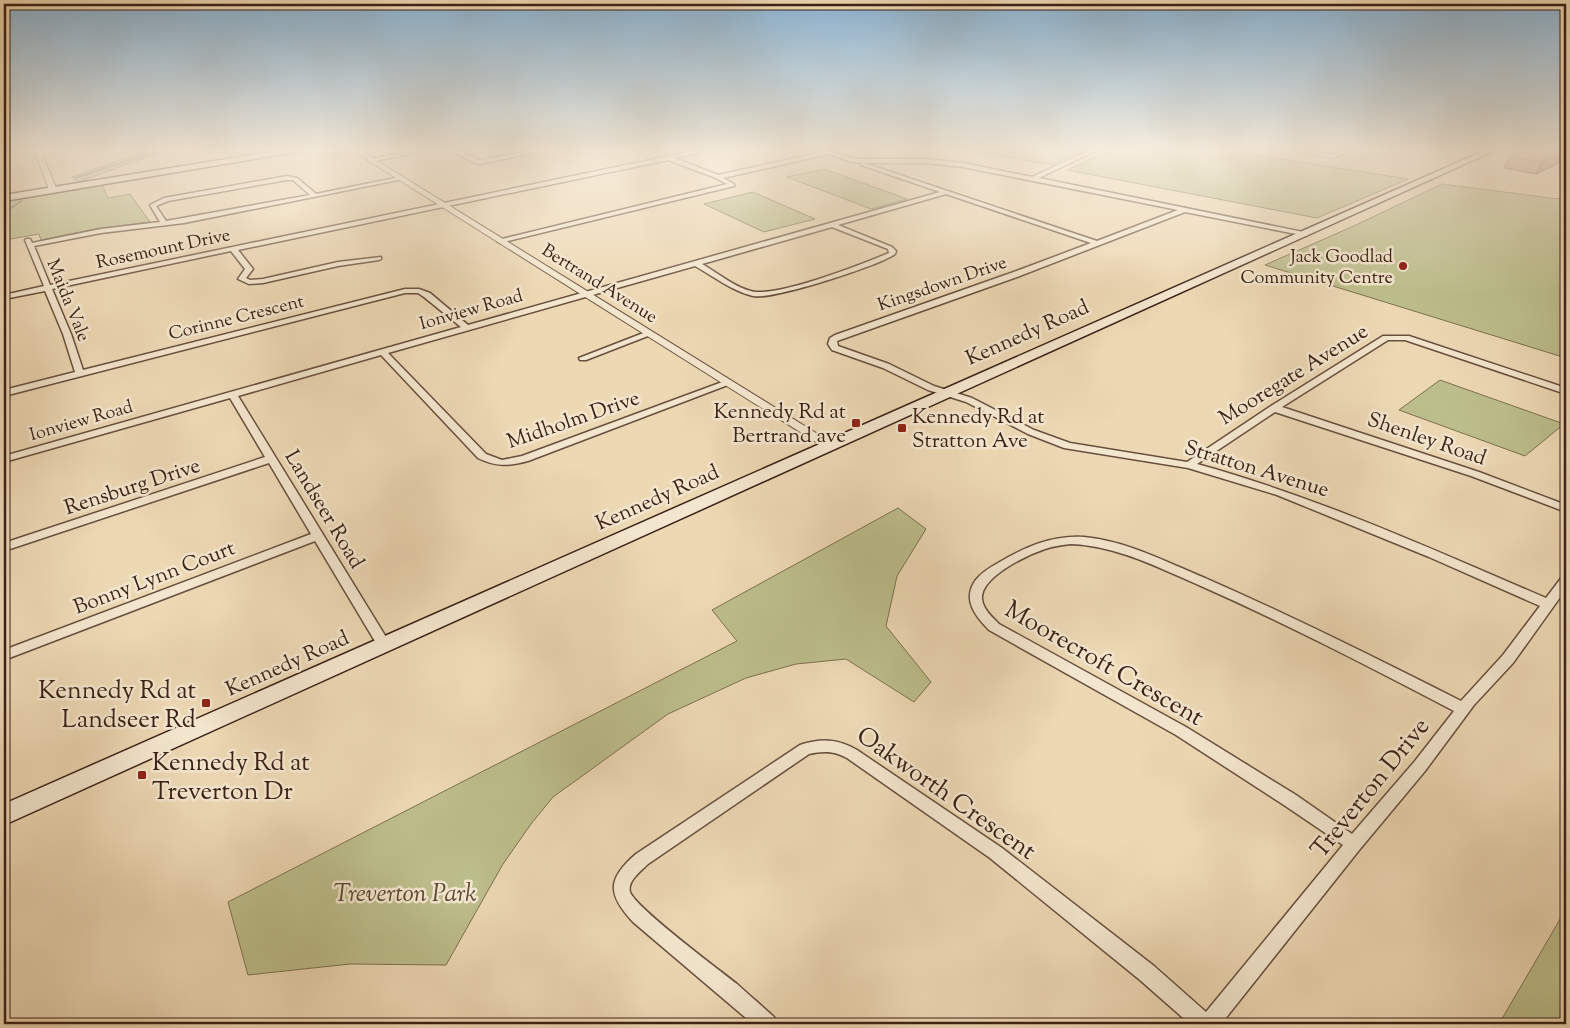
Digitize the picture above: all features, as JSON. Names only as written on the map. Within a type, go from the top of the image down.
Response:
[{"type":"main road","name":"Kennedy Road","points":[[4,815],[1388,197]]},
{"type":"street","points":[[178,197],[166,199],[153,205],[164,224],[310,197]]},
{"type":"street","name":"Bertrand Avenue","points":[[428,197],[831,446]]},
{"type":"street","name":"Rosemount Drive","points":[[4,297],[485,197]]},
{"type":"street","points":[[500,241],[682,197]]},
{"type":"street","name":"Ionview Road","points":[[4,459],[929,197]]},
{"type":"street","points":[[962,197],[1097,243]]},
{"type":"street","points":[[1125,197],[1306,234]]},
{"type":"street","name":"Kingsdown Drive","points":[[949,393],[927,386],[866,358],[836,348],[832,344],[833,340],[1186,209]]},
{"type":"street","name":"Maida Vale","points":[[80,373],[29,242],[100,231],[164,224]]},
{"type":"street","points":[[696,263],[747,291],[766,295],[892,254],[893,251],[890,248],[831,224]]},
{"type":"street","points":[[233,249],[249,269],[242,279],[249,282],[263,281],[338,264],[379,258]]},
{"type":"street","name":"Corinne Crescent","points":[[4,393],[405,291],[419,291],[427,295],[466,328]]},
{"type":"street","points":[[584,358],[649,334]]},
{"type":"street","name":"Mooregate Avenue","points":[[1188,465],[1274,408],[1386,338],[1395,336],[1416,341],[1566,391]]},
{"type":"street","name":"Midholm Drive","points":[[382,351],[482,456],[498,463],[524,459],[728,383]]},
{"type":"street","name":"Stratton Avenue","points":[[949,393],[973,402],[1031,432],[1068,446],[1188,465],[1232,477],[1343,517],[1547,604]]},
{"type":"street","name":"Landseer Road","points":[[232,394],[384,645]]},
{"type":"street","name":"Shenley Road","points":[[1274,408],[1465,470],[1566,509]]},
{"type":"street","name":"Rensburg Drive","points":[[4,547],[271,459]]},
{"type":"street","name":"Bonny Lynn Court","points":[[4,655],[318,536]]},
{"type":"street","name":"Moorecroft Crescent","points":[[1354,844],[1290,800],[1181,731],[994,627],[980,613],[976,602],[976,587],[986,576],[1034,548],[1064,540],[1098,542],[1126,550],[1227,592],[1336,643],[1462,709]]},
{"type":"street","name":"Treverton Drive","points":[[1207,1024],[1420,766],[1462,709],[1508,658],[1566,580]]},
{"type":"street","name":"Oakworth Crescent","points":[[767,1024],[732,992],[639,916],[626,902],[620,888],[625,874],[642,859],[805,749],[823,744],[838,746],[852,754],[996,853],[1147,973],[1207,1024]]},
{"type":"green space","points":[[33,197],[132,197],[150,222],[95,229],[41,240],[39,234],[4,240],[4,202]]},
{"type":"green space","points":[[733,197],[764,197],[815,219],[764,232],[704,204]]},
{"type":"green space","points":[[839,197],[901,197],[907,199],[871,209]]},
{"type":"green space","points":[[1207,197],[1366,197],[1317,218]]},
{"type":"green space","points":[[1415,197],[1542,197],[1558,199],[1566,197],[1566,358],[1265,265]]},
{"type":"green space","points":[[1440,380],[1564,424],[1525,456],[1399,410]]},
{"type":"green space","name":"Treverton Park","points":[[898,508],[926,529],[897,576],[886,626],[931,682],[914,702],[846,659],[796,664],[746,678],[668,714],[553,797],[503,864],[446,965],[350,964],[248,975],[228,902],[737,641],[712,610]]},
{"type":"green space","points":[[1566,909],[1566,1024],[1499,1024]]},
{"type":"waterway","points":[[4,213],[21,201]]},
{"type":"place","name":"Jack Goodlad Community Centre","points":[[1403,266]]},
{"type":"place","name":"Kennedy Rd at Bertrand ave","points":[[856,423]]},
{"type":"place","name":"Kennedy Rd at Stratton Ave","points":[[902,428]]},
{"type":"place","name":"Kennedy Rd at Landseer Rd","points":[[206,703]]},
{"type":"place","name":"Kennedy Rd at Treverton Dr","points":[[142,775]]}]
